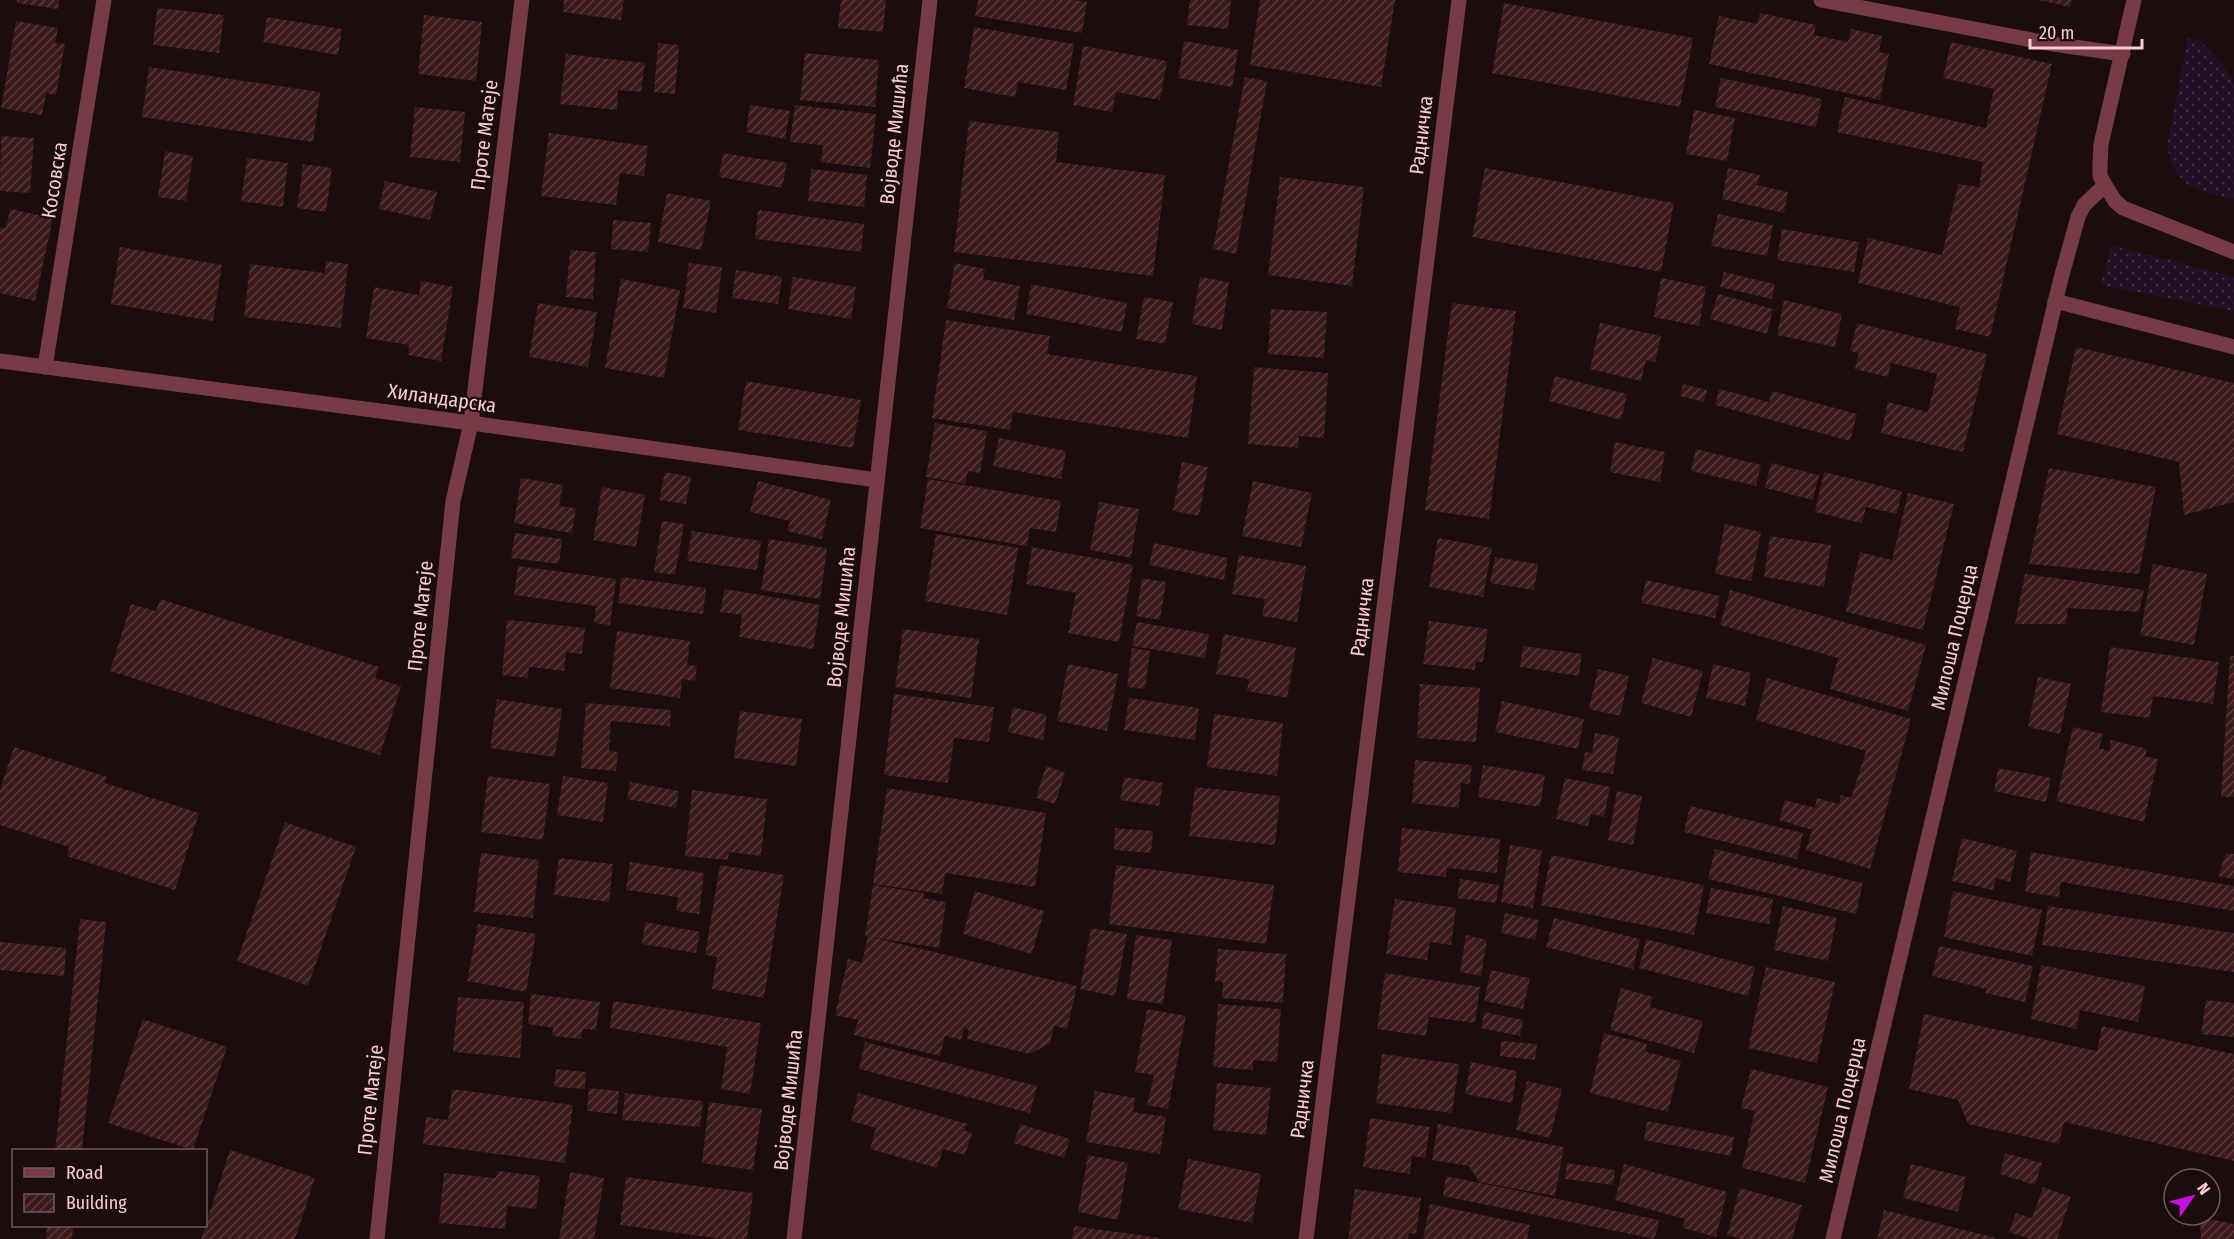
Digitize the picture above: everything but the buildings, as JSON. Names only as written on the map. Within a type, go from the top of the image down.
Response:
[{"type":"street","name":"Косовска","points":[[45,367],[104,0]]},
{"type":"street","name":"Проте Матеје","points":[[377,1239],[453,501],[471,423],[522,0]]},
{"type":"street","name":"Војводе Мишића","points":[[794,1239],[930,0]]},
{"type":"street","name":"Радничка","points":[[1306,1239],[1459,0]]},
{"type":"street","points":[[1821,0],[2053,44],[2123,54]]},
{"type":"street","points":[[2134,0],[2102,144],[2100,176],[2115,201],[2131,213],[2234,252]]},
{"type":"street","name":"Милоша Поцерца","points":[[1833,1239],[2055,301],[2078,217],[2084,205],[2104,185]]},
{"type":"street","points":[[2055,301],[2234,347]]},
{"type":"street","name":"Хиландарска","points":[[0,361],[471,423],[877,480]]},
{"type":"shaded area","points":[[2188,37],[2201,41],[2223,65],[2234,84],[2234,199],[2190,186],[2176,172],[2167,147]]},
{"type":"shaded area","points":[[2111,245],[2234,277],[2234,311],[2101,285]]}]
